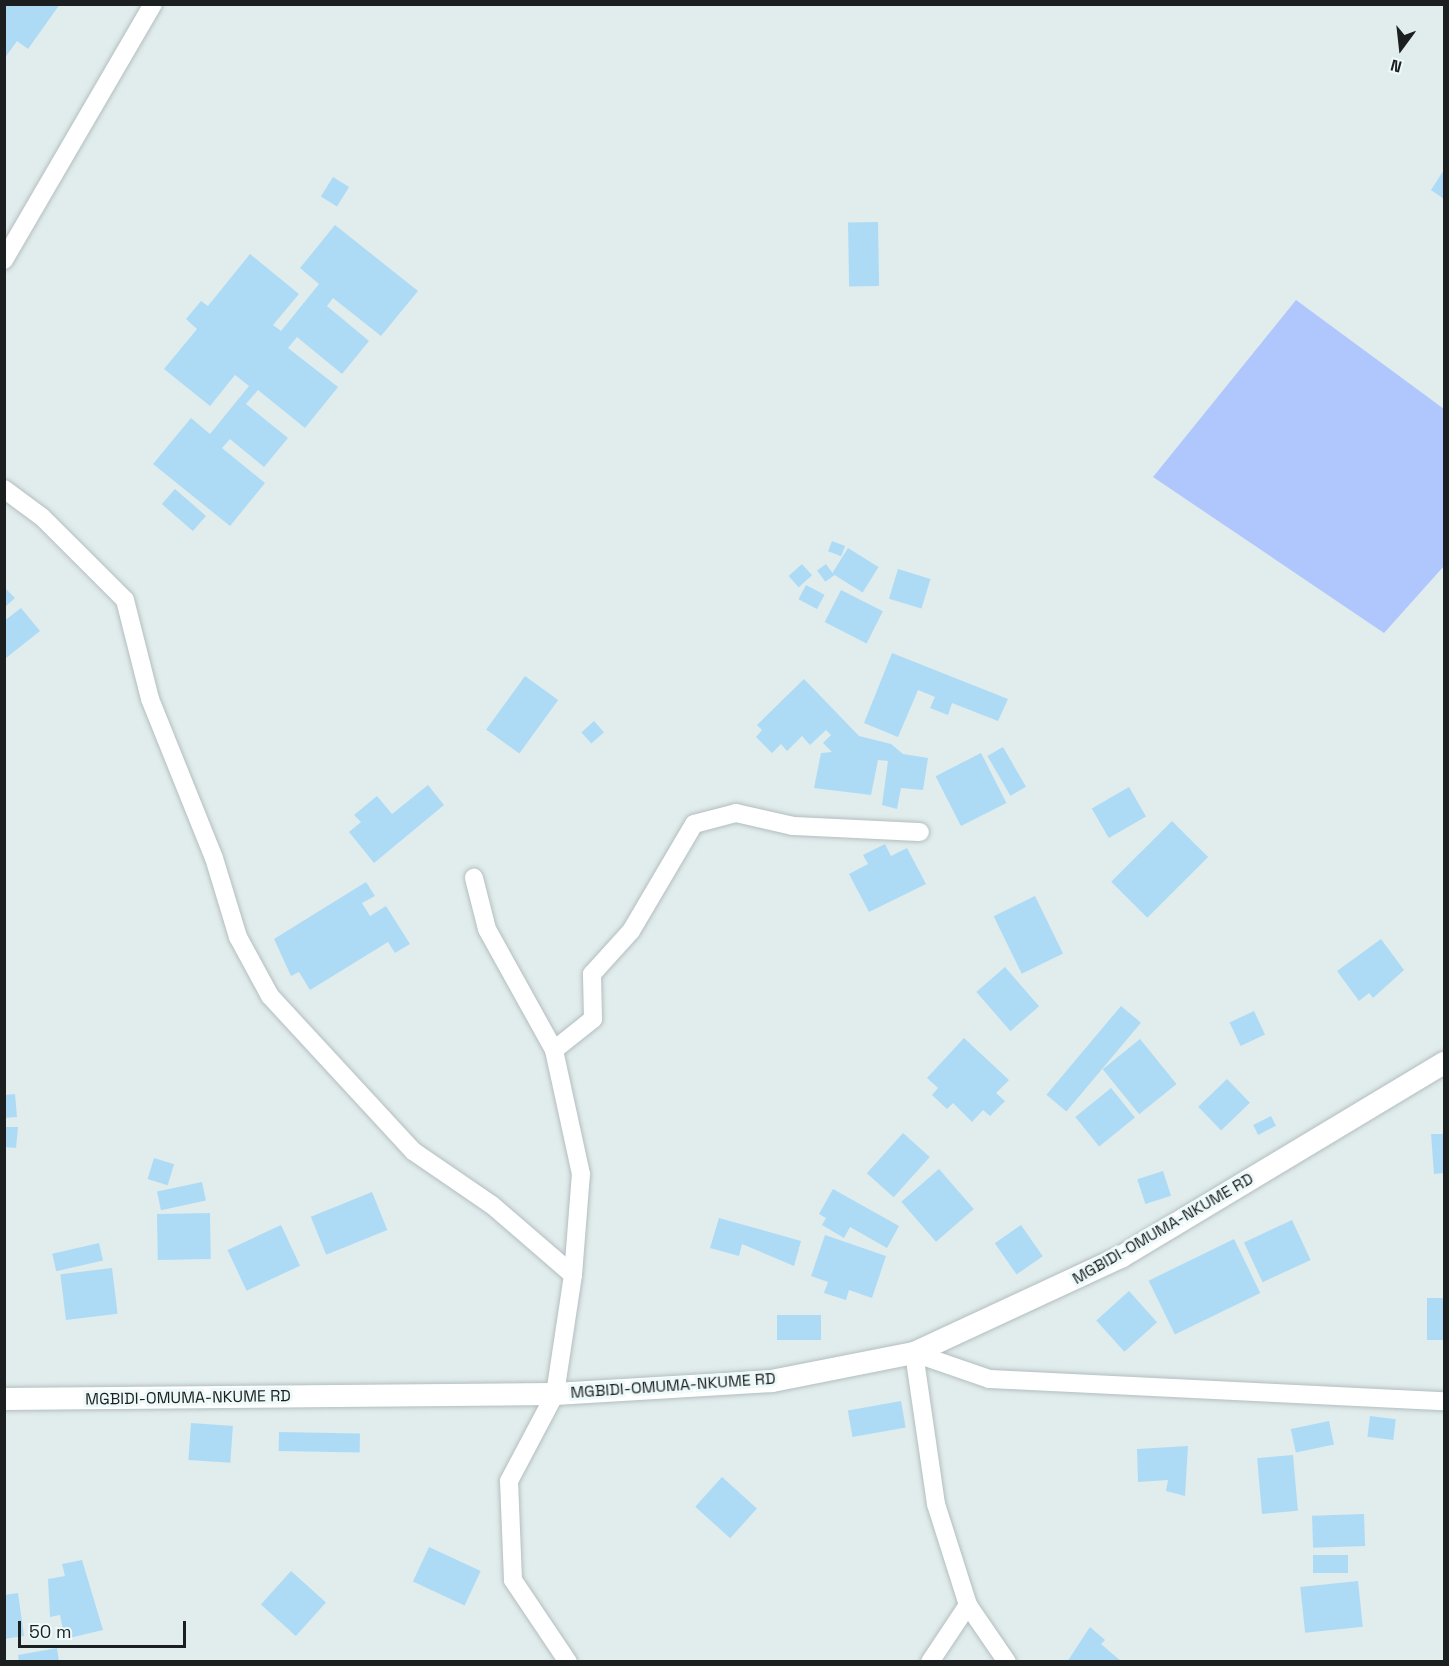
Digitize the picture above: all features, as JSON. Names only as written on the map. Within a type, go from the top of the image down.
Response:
[{"type":"street","points":[[4,260],[153,4]]},
{"type":"street","points":[[4,489],[42,517],[125,600],[150,699],[214,858],[238,937],[270,996],[413,1150],[492,1205],[573,1275]]},
{"type":"street","points":[[554,1050],[593,1019],[592,974],[631,931],[694,824],[736,813],[793,826],[920,832]]},
{"type":"street","points":[[474,878],[487,929],[554,1050],[581,1174],[573,1275],[555,1394],[509,1481],[513,1580],[568,1662]]},
{"type":"street","name":"MGBIDI-OMUMA-NKUME RD","points":[[4,1399],[555,1394],[772,1381],[914,1353],[1121,1257],[1444,1063]]},
{"type":"street","points":[[1007,1662],[968,1605],[936,1504],[914,1353],[989,1378],[1444,1401]]},
{"type":"street","points":[[930,1662],[968,1605]]},
{"type":"water","points":[[1296,300],[1444,409],[1444,566],[1384,633],[1153,477]]},
{"type":"building","points":[[4,4],[60,4],[28,49],[17,41],[4,59]]},
{"type":"building","points":[[1444,170],[1444,199],[1431,190]]},
{"type":"building","points":[[333,177],[349,187],[337,207],[321,197]]},
{"type":"building","points":[[878,222],[879,286],[849,287],[848,223]]},
{"type":"building","points":[[335,225],[418,291],[381,336],[333,298],[327,306],[369,341],[342,374],[297,337],[288,348],[338,387],[305,428],[258,390],[246,404],[288,438],[264,467],[230,439],[222,448],[265,483],[230,526],[153,464],[191,418],[210,434],[249,386],[235,375],[210,406],[164,369],[197,329],[186,319],[201,301],[208,306],[250,254],[299,294],[273,325],[281,331],[319,284],[300,268]]},
{"type":"building","points":[[175,489],[206,516],[193,531],[162,504]]},
{"type":"building","points":[[832,541],[845,546],[841,556],[828,551]]},
{"type":"building","points":[[848,548],[879,567],[863,593],[832,573]]},
{"type":"building","points":[[802,564],[812,575],[799,587],[789,576]]},
{"type":"building","points":[[826,564],[834,575],[825,582],[817,570]]},
{"type":"building","points":[[898,569],[931,579],[921,609],[889,599]]},
{"type":"building","points":[[806,585],[825,595],[817,609],[798,599]]},
{"type":"building","points":[[4,587],[15,598],[4,608]]},
{"type":"building","points":[[841,590],[883,611],[867,643],[825,622]]},
{"type":"building","points":[[21,608],[40,631],[6,658],[4,621]]},
{"type":"building","points":[[892,653],[1008,699],[998,721],[952,703],[948,715],[930,708],[935,697],[918,690],[898,737],[864,723]]},
{"type":"building","points":[[525,676],[558,700],[519,753],[486,729]]},
{"type":"building","points":[[804,679],[859,736],[891,744],[903,754],[928,758],[923,790],[901,788],[897,809],[882,805],[888,761],[878,760],[871,795],[814,788],[821,753],[832,752],[823,743],[831,735],[826,730],[810,745],[802,736],[787,751],[781,744],[772,753],[756,737],[762,730],[757,725]]},
{"type":"building","points":[[594,721],[604,732],[591,744],[581,732]]},
{"type":"building","points":[[1003,747],[1026,787],[1010,796],[987,756]]},
{"type":"building","points":[[981,753],[1006,803],[961,826],[936,776]]},
{"type":"building","points":[[428,785],[444,805],[374,863],[349,832],[361,822],[354,815],[377,796],[392,814]]},
{"type":"building","points":[[1129,787],[1146,816],[1109,838],[1092,809]]},
{"type":"building","points":[[1172,821],[1208,857],[1147,918],[1111,882]]},
{"type":"building","points":[[885,844],[891,856],[907,848],[926,884],[869,912],[849,874],[868,864],[863,855]]},
{"type":"building","points":[[366,882],[375,896],[362,903],[370,916],[386,906],[410,944],[395,953],[388,942],[310,990],[299,972],[291,976],[274,939]]},
{"type":"building","points":[[1035,896],[1063,954],[1022,974],[994,916]]},
{"type":"building","points":[[1381,939],[1404,970],[1373,998],[1369,993],[1359,1001],[1337,971]]},
{"type":"building","points":[[1005,967],[1039,1006],[1010,1031],[976,992]]},
{"type":"building","points":[[1121,1006],[1141,1023],[1066,1112],[1046,1095]]},
{"type":"building","points":[[1254,1011],[1265,1035],[1241,1046],[1230,1022]]},
{"type":"building","points":[[964,1038],[1009,1080],[996,1093],[1005,1101],[990,1116],[983,1110],[972,1122],[953,1103],[947,1109],[932,1095],[938,1088],[927,1078]]},
{"type":"building","points":[[1140,1039],[1177,1084],[1139,1114],[1103,1069]]},
{"type":"building","points":[[1227,1079],[1250,1103],[1221,1131],[1198,1107]]},
{"type":"building","points":[[1111,1088],[1135,1118],[1099,1146],[1075,1117]]},
{"type":"building","points":[[15,1094],[17,1117],[4,1118],[4,1095]]},
{"type":"building","points":[[1271,1116],[1276,1126],[1258,1135],[1253,1125]]},
{"type":"building","points":[[4,1127],[18,1127],[16,1148],[4,1147]]},
{"type":"building","points":[[903,1133],[930,1157],[894,1197],[867,1173]]},
{"type":"building","points":[[1431,1134],[1444,1134],[1444,1173],[1434,1174]]},
{"type":"building","points":[[154,1158],[174,1164],[168,1185],[148,1179]]},
{"type":"building","points":[[939,1169],[974,1209],[936,1242],[901,1202]]},
{"type":"building","points":[[1163,1171],[1171,1196],[1145,1204],[1137,1179]]},
{"type":"building","points":[[202,1182],[206,1201],[161,1210],[157,1192]]},
{"type":"building","points":[[833,1189],[899,1226],[887,1248],[850,1227],[844,1238],[822,1225],[826,1218],[819,1214]]},
{"type":"building","points":[[372,1192],[387,1230],[326,1255],[311,1217]]},
{"type":"building","points":[[210,1213],[211,1259],[158,1260],[157,1214]]},
{"type":"building","points":[[719,1218],[801,1241],[794,1266],[742,1244],[739,1256],[710,1248]]},
{"type":"building","points":[[1292,1220],[1311,1260],[1263,1282],[1244,1242]]},
{"type":"building","points":[[281,1225],[300,1266],[247,1291],[228,1250]]},
{"type":"building","points":[[1021,1225],[1043,1256],[1017,1274],[995,1243]]},
{"type":"building","points":[[825,1235],[886,1256],[872,1298],[849,1290],[846,1300],[824,1293],[828,1282],[811,1276]]},
{"type":"building","points":[[1234,1239],[1260,1293],[1175,1335],[1149,1281]]},
{"type":"building","points":[[99,1243],[103,1261],[56,1271],[52,1254]]},
{"type":"building","points":[[112,1268],[118,1314],[66,1320],[60,1274]]},
{"type":"building","points":[[1129,1291],[1157,1322],[1124,1352],[1096,1320]]},
{"type":"building","points":[[1427,1298],[1444,1298],[1444,1340],[1427,1340]]},
{"type":"building","points":[[777,1315],[821,1315],[821,1340],[777,1340]]},
{"type":"building","points":[[901,1401],[906,1428],[853,1437],[848,1410]]},
{"type":"building","points":[[1370,1416],[1396,1419],[1393,1440],[1367,1437]]},
{"type":"building","points":[[1329,1421],[1334,1444],[1296,1453],[1291,1429]]},
{"type":"building","points":[[191,1423],[233,1426],[230,1463],[188,1460]]},
{"type":"building","points":[[279,1432],[360,1433],[360,1452],[279,1451]]},
{"type":"building","points":[[1188,1446],[1185,1496],[1166,1491],[1168,1480],[1138,1482],[1137,1449]]},
{"type":"building","points":[[1293,1455],[1298,1511],[1262,1514],[1257,1458]]},
{"type":"building","points":[[722,1477],[757,1508],[730,1538],[695,1507]]},
{"type":"building","points":[[1364,1514],[1365,1546],[1313,1548],[1312,1516]]},
{"type":"building","points":[[429,1547],[481,1571],[465,1606],[413,1581]]},
{"type":"building","points":[[1313,1555],[1348,1555],[1348,1573],[1313,1573]]},
{"type":"building","points":[[82,1560],[103,1630],[65,1639],[60,1615],[50,1617],[48,1579],[65,1576],[62,1564]]},
{"type":"building","points":[[291,1571],[326,1602],[296,1636],[261,1604]]},
{"type":"building","points":[[1358,1581],[1363,1627],[1305,1633],[1300,1587]]},
{"type":"building","points":[[18,1593],[24,1636],[4,1639],[4,1595]]},
{"type":"building","points":[[1090,1627],[1105,1640],[1101,1644],[1122,1662],[1067,1662]]},
{"type":"building","points":[[57,1648],[59,1662],[19,1662],[18,1655]]}]
